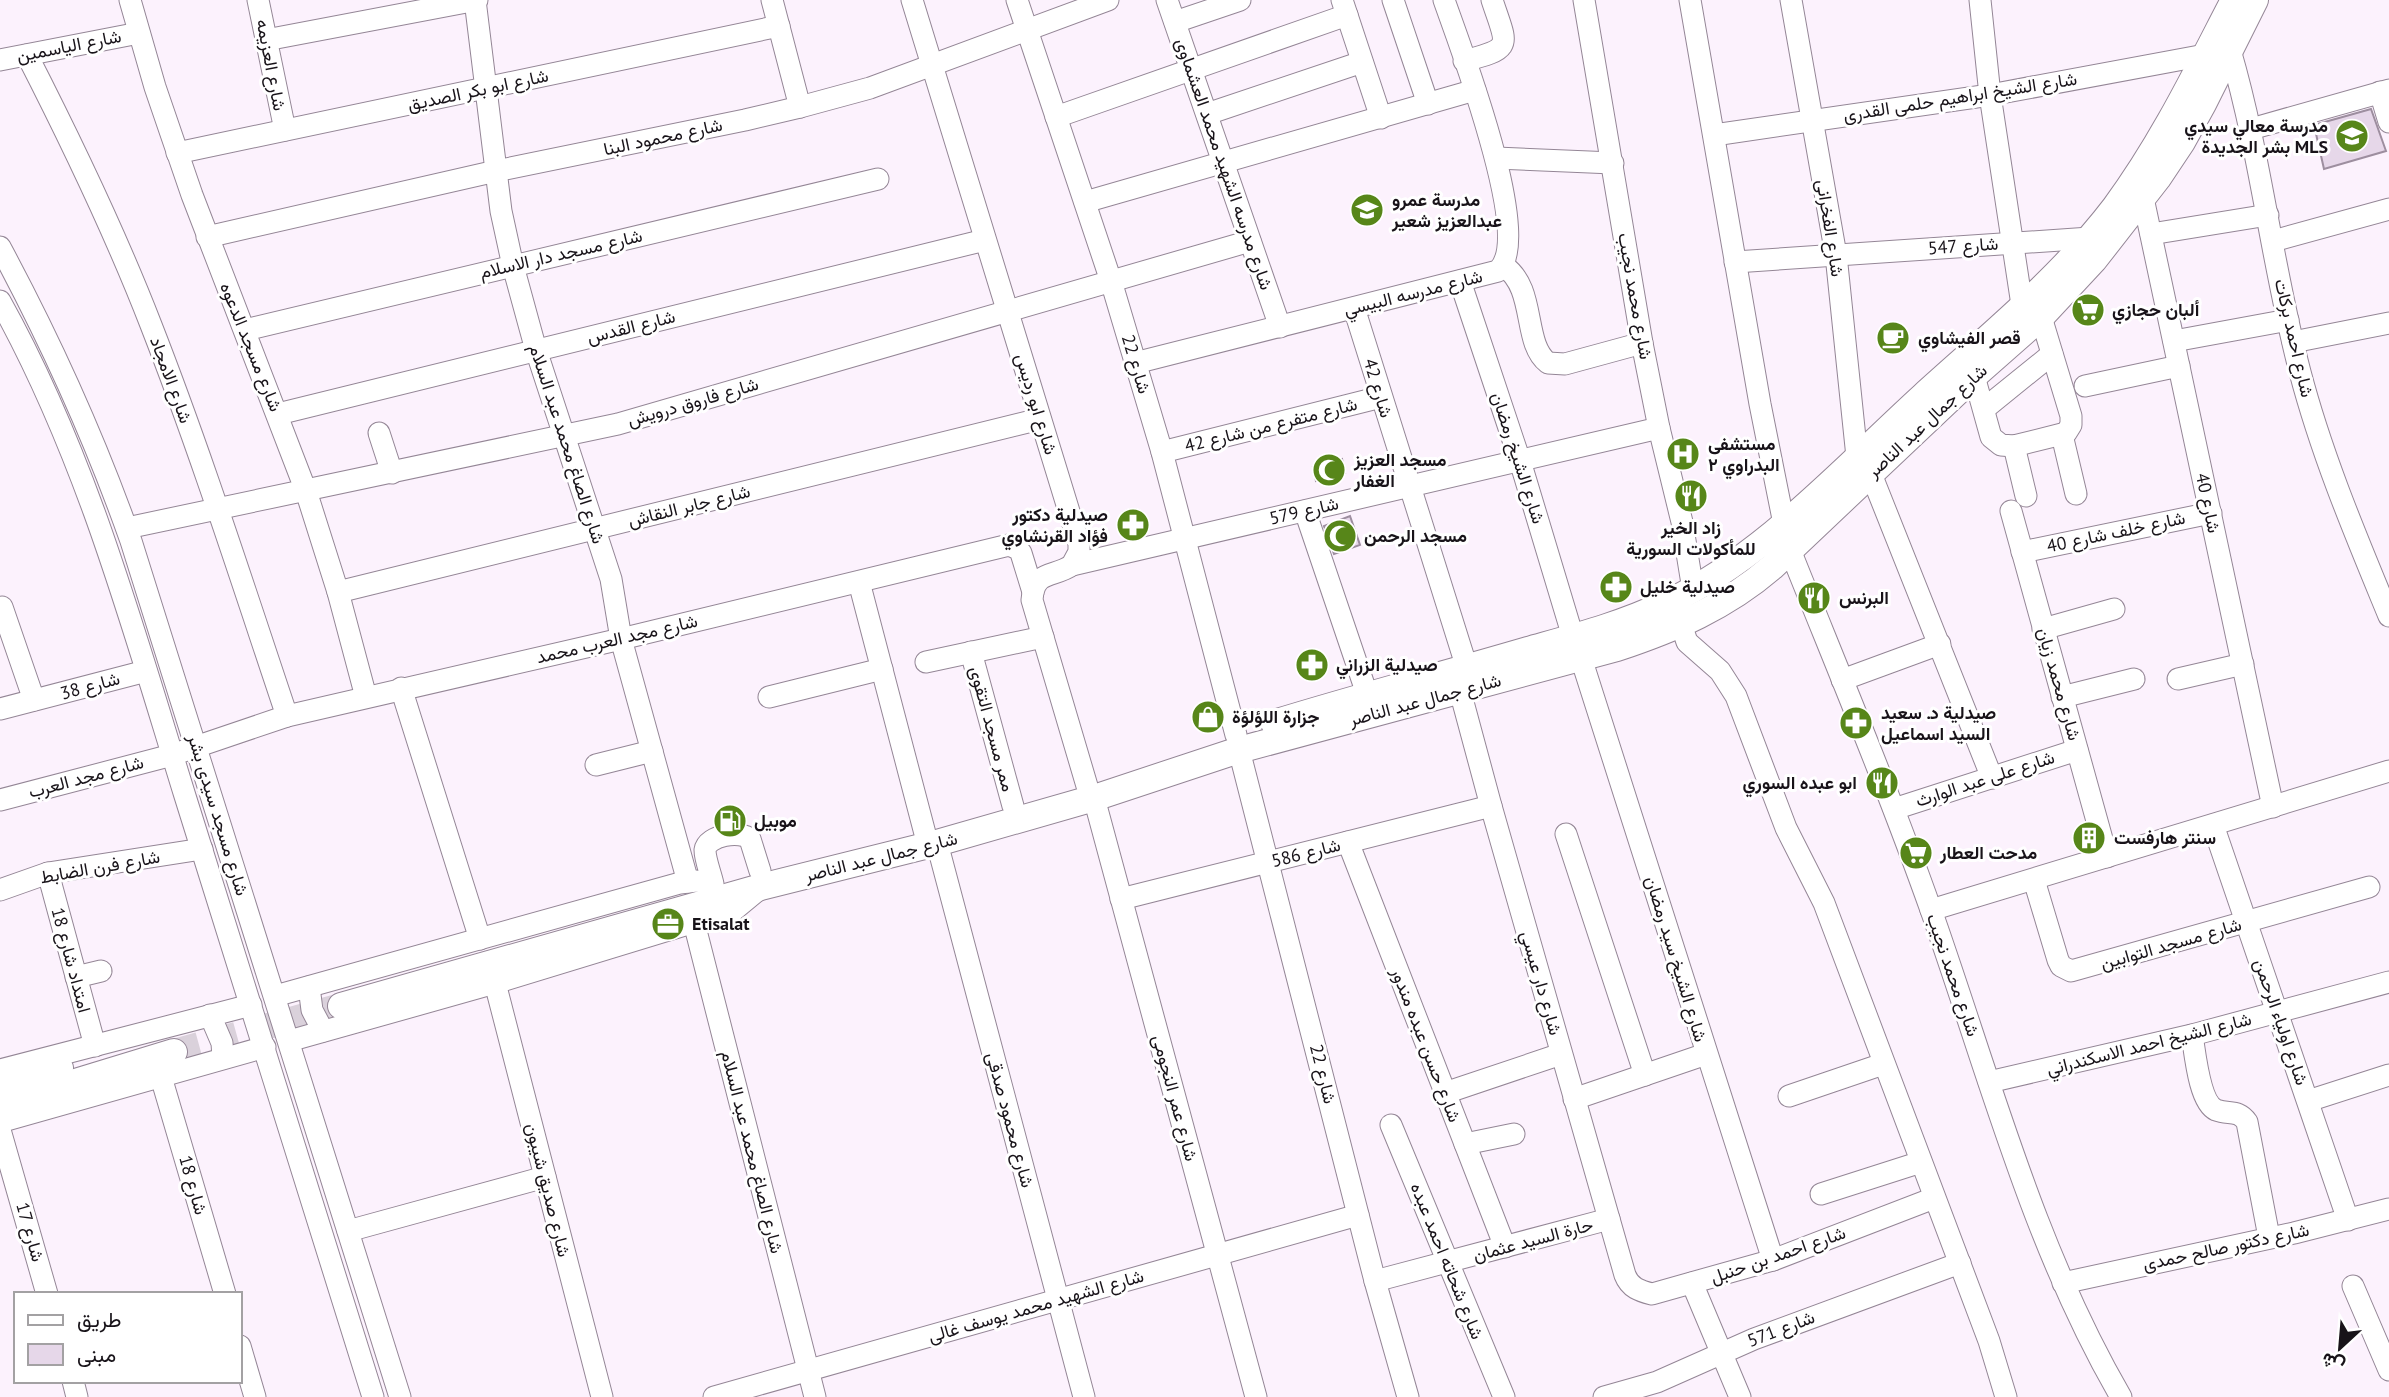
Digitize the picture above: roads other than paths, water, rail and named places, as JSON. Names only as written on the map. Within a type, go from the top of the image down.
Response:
[{"type":"main road","name":"شارع جمال عبد الناصر","points":[[1577,648],[1692,590],[1725,570],[1864,465],[1974,376],[2031,311],[2129,188],[2255,0]]},
{"type":"main road","name":"شارع جمال عبد الناصر","points":[[1237,742],[1577,648],[1628,644],[1681,624],[1736,596],[1755,582],[1790,550],[1864,465],[2031,311],[2094,260],[2143,198],[2182,142],[2218,52],[2230,3]]},
{"type":"main road","name":"شارع جمال عبد الناصر","points":[[338,1001],[761,879],[930,839],[1091,792],[1367,694],[1464,680]]},
{"type":"main road","name":"شارع جمال عبد الناصر","points":[[930,839],[1013,806],[1091,792]]},
{"type":"main road","points":[[0,1085],[172,1045],[0,1105]]},
{"type":"street","name":"شارع مسجد الدعوه","points":[[130,0],[177,153],[207,237],[306,491],[338,592],[366,697]]},
{"type":"street","name":"شارع العزيمه","points":[[258,0],[285,130]]},
{"type":"street","points":[[266,40],[475,0]]},
{"type":"street","name":"شارع الصاغ محمد عبد السلام","points":[[475,0],[496,171],[513,266],[536,350],[611,579],[621,639],[696,899],[815,1397]]},
{"type":"street","points":[[772,0],[800,107]]},
{"type":"street","name":"شارع ابو رديس","points":[[912,0],[1079,544],[1079,552],[1072,565]]},
{"type":"street","name":"شارع 22","points":[[1017,0],[1111,281],[1162,452],[1358,1216],[1408,1397]]},
{"type":"street","name":"شارع محمود البنا","points":[[207,237],[496,171],[800,107],[870,88],[1108,0]]},
{"type":"street","name":"شارع مدرسه الشهيد محمد العشماوى","points":[[1167,0],[1280,327]]},
{"type":"street","points":[[1175,22],[1240,0]]},
{"type":"street","points":[[1393,0],[1428,104]]},
{"type":"street","name":"شارع مدرسه البيسي","points":[[1135,363],[1460,281],[1498,271],[1504,266],[1508,250],[1506,219],[1496,158],[1444,0]]},
{"type":"street","points":[[1464,61],[1496,52],[1503,45],[1505,38],[1492,0]]},
{"type":"street","name":"شارع محمد نجيب","points":[[1584,0],[1642,342],[1682,522],[1692,590]]},
{"type":"street","points":[[1690,0],[1762,417],[1784,524]]},
{"type":"street","name":"شارع الفخرانى","points":[[1791,0],[1836,255],[1864,465],[1940,644],[1992,778]]},
{"type":"street","points":[[1974,376],[1989,431],[1995,442],[2014,446],[2062,435],[2069,429],[2071,416],[2052,354],[2031,311],[2013,243],[1990,95],[1980,0]]},
{"type":"street","points":[[1056,117],[1191,69],[1345,7],[1381,118]]},
{"type":"street","name":"شارع ابو بكر الصديق","points":[[177,153],[779,26]]},
{"type":"street","name":"شارع الياسمين","points":[[0,60],[139,33]]},
{"type":"street","name":"شارع الشيخ ابراهيم حلمى القدرى","points":[[1714,135],[1990,95],[2218,52]]},
{"type":"street","name":"شارع احمد بركات","points":[[2218,52],[2251,129],[2292,342],[2325,454],[2389,616]]},
{"type":"street","name":"شارع الامجاد","points":[[27,55],[72,143],[151,324],[218,509],[287,716]]},
{"type":"street","points":[[1207,114],[1362,62]]},
{"type":"street","points":[[1084,202],[1475,90]]},
{"type":"street","points":[[2251,129],[2384,91],[2389,122]]},
{"type":"street","points":[[1496,158],[1613,163]]},
{"type":"street","name":"شارع مسجد دار الاسلام","points":[[245,330],[878,179]]},
{"type":"street","name":"شارع 40","points":[[2143,198],[2273,807]]},
{"type":"street","points":[[2273,241],[2389,209]]},
{"type":"street","points":[[2151,234],[2268,215]]},
{"type":"street","name":"شارع 547","points":[[1735,262],[2090,237]]},
{"type":"street","name":"شارع القدس","points":[[278,414],[985,240]]},
{"type":"street","name":"شارع فاروق درويش","points":[[107,550],[129,534],[218,509],[618,424],[1250,241]]},
{"type":"street","name":"شارع مسجد سيدى بشر","points":[[0,247],[68,383],[129,534],[400,1397]]},
{"type":"street","points":[[1504,266],[1518,278],[1538,350],[1548,363],[1565,364],[1642,342]]},
{"type":"street","name":"شارع الشيخ رمضان","points":[[1460,281],[1520,461],[1577,648]]},
{"type":"street","name":"شارع مسجد سيدى بشر","points":[[0,301],[53,407],[107,550],[373,1397]]},
{"type":"street","name":"شارع 42","points":[[1354,308],[1464,680]]},
{"type":"street","points":[[2174,341],[2288,320]]},
{"type":"street","points":[[2292,342],[2389,323]]},
{"type":"street","points":[[1984,409],[2052,354]]},
{"type":"street","points":[[2085,386],[2179,366]]},
{"type":"street","name":"شارع متفرع من شارع 42","points":[[1162,452],[1381,397]]},
{"type":"street","name":"شارع جابر النقاش","points":[[338,592],[1040,419]]},
{"type":"street","name":"شارع 579","points":[[1072,565],[1659,428]]},
{"type":"street","points":[[379,433],[392,474]]},
{"type":"street","points":[[2062,435],[2076,494]]},
{"type":"street","points":[[2014,446],[2026,496]]},
{"type":"street","points":[[1305,511],[1367,694]]},
{"type":"street","name":"شارع محمد زيان","points":[[2011,511],[2107,858]]},
{"type":"street","name":"شارع خلف شارع 40","points":[[2022,552],[2211,513]]},
{"type":"street","name":"شارع مجد العرب محمد","points":[[172,755],[287,716],[1009,545],[1021,553],[1033,592]]},
{"type":"street","name":"شارع محمد نجيب","points":[[1790,550],[1894,809],[2024,1184],[2063,1283],[2121,1397]]},
{"type":"street","points":[[1072,565],[1066,570],[1047,574],[1035,585],[1032,600],[1091,792]]},
{"type":"street","name":"شارع محمود صدقى","points":[[859,582],[1084,1397]]},
{"type":"street","points":[[2,607],[34,701]]},
{"type":"street","points":[[2043,629],[2114,609]]},
{"type":"street","points":[[1681,624],[1687,642],[1720,671],[1736,695],[1786,828],[1824,903],[1989,1341],[2006,1397]]},
{"type":"street","points":[[926,662],[1043,637]]},
{"type":"street","points":[[1842,680],[1940,644]]},
{"type":"street","name":"شارع الشيخ سيد رمضان","points":[[1577,648],[1773,1260]]},
{"type":"street","name":"ممر مسجد التقوى","points":[[971,652],[1013,806]]},
{"type":"street","points":[[2178,679],[2243,664]]},
{"type":"street","points":[[769,697],[882,669]]},
{"type":"street","name":"شارع 38","points":[[0,709],[146,671]]},
{"type":"street","points":[[2062,697],[2134,679]]},
{"type":"street","name":"شارع دار عيسي","points":[[1464,680],[1491,806],[1625,1275]]},
{"type":"street","points":[[401,688],[480,939]]},
{"type":"street","name":"شارع على عبد الوارث","points":[[1894,809],[2077,750]]},
{"type":"street","points":[[596,765],[652,751]]},
{"type":"street","name":"شارع مجد العرب","points":[[0,800],[172,755]]},
{"type":"street","points":[[1931,910],[2389,771]]},
{"type":"street","name":"شارع عمر النجومى","points":[[1091,792],[1256,1397]]},
{"type":"street","name":"شارع 586","points":[[1121,899],[1491,806]]},
{"type":"street","name":"شارع اولياء الرحمن","points":[[2213,825],[2348,1220]]},
{"type":"street","points":[[275,996],[480,939],[696,899],[734,910],[761,879],[750,839],[746,835],[739,833],[713,839],[707,844],[696,899]]},
{"type":"street","points":[[1566,834],[1644,1075]]},
{"type":"street","name":"شارع حسن عبده مندور","points":[[1349,842],[1504,1247]]},
{"type":"street","name":"شارع فرن الضابط","points":[[0,890],[48,873],[202,849]]},
{"type":"street","name":"امتداد شارع 18","points":[[48,873],[95,1046]]},
{"type":"street","name":"شارع مسجد التوابين","points":[[2034,880],[2058,960],[2061,965],[2077,972],[2369,887]]},
{"type":"street","points":[[289,1041],[495,983],[696,899]]},
{"type":"street","points":[[76,977],[101,971]]},
{"type":"street","name":"شارع الشيخ احمد الاسكندراني","points":[[1989,1082],[2192,1035],[2389,982]]},
{"type":"street","name":"شارع صديق شيبون","points":[[495,983],[602,1397]]},
{"type":"street","points":[[309,987],[312,1010],[323,1031]]},
{"type":"street","points":[[0,1070],[251,1005]]},
{"type":"street","points":[[211,1015],[222,1043],[223,1058]]},
{"type":"street","points":[[2192,1035],[2206,1101],[2216,1110],[2239,1114],[2246,1122],[2269,1237]]},
{"type":"street","points":[[0,1122],[265,1047]]},
{"type":"street","points":[[1445,1093],[1561,1054]]},
{"type":"street","points":[[1574,1099],[1706,1054]]},
{"type":"street","points":[[1789,1096],[1883,1064]]},
{"type":"street","points":[[2308,1101],[2389,1075]]},
{"type":"street","name":"شارع 18","points":[[161,1077],[224,1292]]},
{"type":"street","name":"شارع شحاته احمد عبده","points":[[1391,1125],[1504,1397]]},
{"type":"street","name":"شارع 17","points":[[0,1130],[46,1292]]},
{"type":"street","points":[[1465,1144],[1514,1134]]},
{"type":"street","points":[[1821,1194],[1921,1162]]},
{"type":"street","points":[[348,1231],[545,1177]]},
{"type":"street","name":"شارع احمد بن حنبل","points":[[1625,1275],[1632,1286],[1652,1294],[1773,1260],[1934,1198]]},
{"type":"street","name":"شارع دكتور صالح حمدى","points":[[2063,1283],[2389,1209]]},
{"type":"street","name":"شارع الشهيد محمد يوسف غالى","points":[[714,1397],[1358,1216]]},
{"type":"street","name":"حارة السيد عثمان","points":[[1375,1281],[1609,1219]]},
{"type":"street","name":"شارع 571","points":[[1604,1397],[1657,1382],[1777,1330],[1960,1263]]},
{"type":"street","points":[[1692,1283],[1740,1397]]},
{"type":"street","points":[[2353,1286],[2389,1370]]},
{"type":"street","points":[[242,1353],[255,1397]]},
{"type":"tunnel","points":[[174,1052],[341,1006]]},
{"type":"place","name":"مدرسة معالي سيدي بشر الجديدة MLS","points":[[2352,136]]},
{"type":"place","name":"مدرسة عمرو عبدالعزيز شعير","points":[[1367,210]]},
{"type":"place","name":"ألبان حجازي","points":[[2088,310]]},
{"type":"place","name":"قصر الفيشاوي","points":[[1893,338]]},
{"type":"place","name":"مستشفى البدراوي ٢","points":[[1683,454]]},
{"type":"place","name":"مسجد العزيز الغفار","points":[[1329,470]]},
{"type":"place","name":"زاد الخير للمأكولات السورية","points":[[1691,496]]},
{"type":"place","name":"صيدلية دكتور فؤاد القرنشاوي","points":[[1133,525]]},
{"type":"place","name":"مسجد الرحمن","points":[[1340,536]]},
{"type":"place","name":"صيدلية خليل","points":[[1616,587]]},
{"type":"place","name":"البرنس","points":[[1814,598]]},
{"type":"place","name":"صيدلية الزراني","points":[[1312,665]]},
{"type":"place","name":"جزارة اللؤلؤة","points":[[1208,717]]},
{"type":"place","name":"صيدلية د. سعيد السيد اسماعيل","points":[[1856,723]]},
{"type":"place","name":"ابو عبده السوري","points":[[1882,783]]},
{"type":"place","name":"موبيل","points":[[730,821]]},
{"type":"place","name":"سنتر هارفست","points":[[2089,838]]},
{"type":"place","name":"مدحت العطار","points":[[1916,853]]},
{"type":"place","name":"Etisalat","points":[[668,924]]}]
